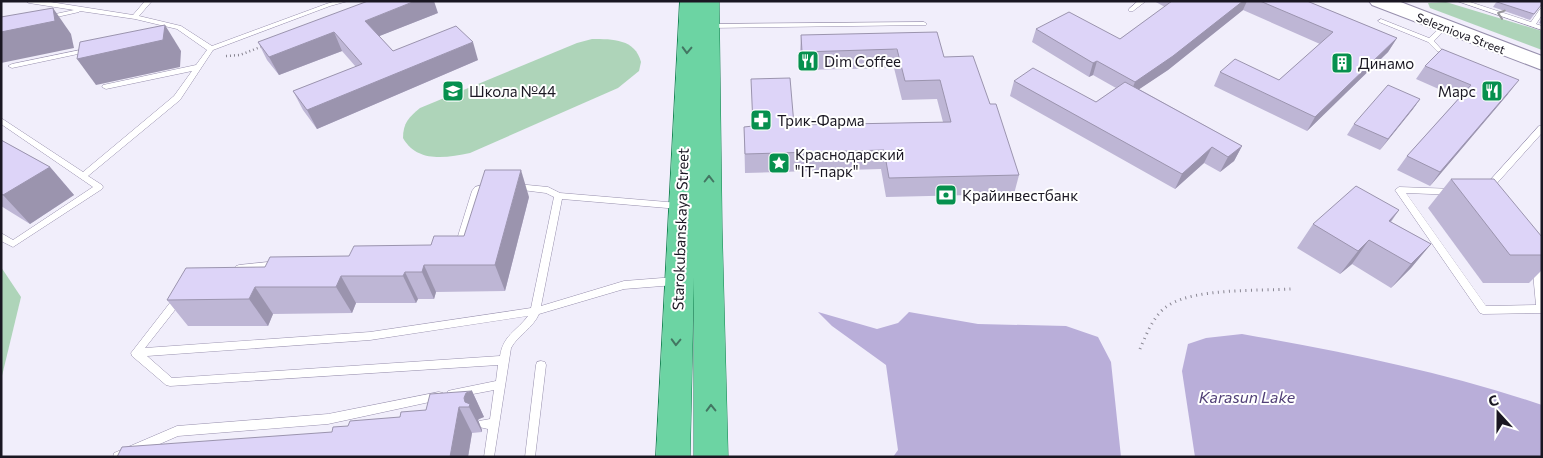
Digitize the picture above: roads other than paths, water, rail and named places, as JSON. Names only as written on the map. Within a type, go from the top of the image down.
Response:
[{"type":"main road","name":"Starokubanskaya Street","points":[[673,457],[678,281],[690,1]]},
{"type":"main road","name":"Selezniova Street","points":[[1389,6],[1437,34],[1542,64]]},
{"type":"main road","name":"Selezniova Street","points":[[1389,6],[1542,53]]},
{"type":"main road","name":"Starokubanskaya Street","points":[[709,14],[708,228],[711,457]]},
{"type":"lane","points":[[29,1],[135,17],[179,27],[211,49]]},
{"type":"lane","points":[[135,17],[149,1]]},
{"type":"lane","points":[[84,175],[177,98],[211,49],[328,5],[345,1]]},
{"type":"lane","points":[[1131,10],[1143,1]]},
{"type":"lane","points":[[1460,1],[1542,28]]},
{"type":"lane","points":[[38,19],[85,10]]},
{"type":"lane","points":[[1532,24],[1542,10]]},
{"type":"lane","points":[[709,14],[924,24]]},
{"type":"lane","points":[[164,32],[179,27]]},
{"type":"lane","points":[[1437,34],[1439,50],[1456,57]]},
{"type":"lane","points":[[12,66],[95,49]]},
{"type":"lane","points":[[106,87],[199,67]]},
{"type":"lane","points":[[1,120],[99,187],[13,244],[1,236]]},
{"type":"lane","points":[[1484,193],[1542,128]]},
{"type":"lane","points":[[447,245],[460,241],[478,189],[484,186],[548,190],[558,196],[681,206]]},
{"type":"lane","points":[[1399,190],[1484,193],[1538,272],[1541,309],[1483,310],[1399,190]]},
{"type":"lane","points":[[489,457],[489,424],[509,340],[534,319],[558,196]]},
{"type":"lane","points":[[225,270],[292,262]]},
{"type":"lane","points":[[136,353],[370,336],[535,311],[624,284],[678,281]]},
{"type":"lane","points":[[136,353],[185,291]]},
{"type":"lane","points":[[136,353],[162,378],[170,382],[504,360]]},
{"type":"lane","points":[[530,457],[541,366]]},
{"type":"lane","points":[[118,457],[177,431],[328,419],[500,384]]},
{"type":"water","points":[[818,312],[877,329],[898,323],[909,312],[978,324],[1066,326],[1098,337],[1111,362],[1121,457],[893,457],[898,450],[886,365],[832,326]]},
{"type":"water","name":"Karasun Lake","points":[[1242,334],[1394,364],[1505,393],[1542,405],[1542,457],[1195,457],[1182,371],[1188,344],[1206,338]]},
{"type":"place","name":"Dim Coffee","points":[[808,61]]},
{"type":"place","name":"Динамо","points":[[1342,63]]},
{"type":"place","name":"Школа №44","points":[[453,91]]},
{"type":"place","name":"Марс","points":[[1492,91]]},
{"type":"place","name":"Трик-Фарма","points":[[761,120]]},
{"type":"place","name":"Краснодарский \"IT-парк\"","points":[[779,163]]},
{"type":"place","name":"Крайинвестбанк","points":[[946,195]]}]
